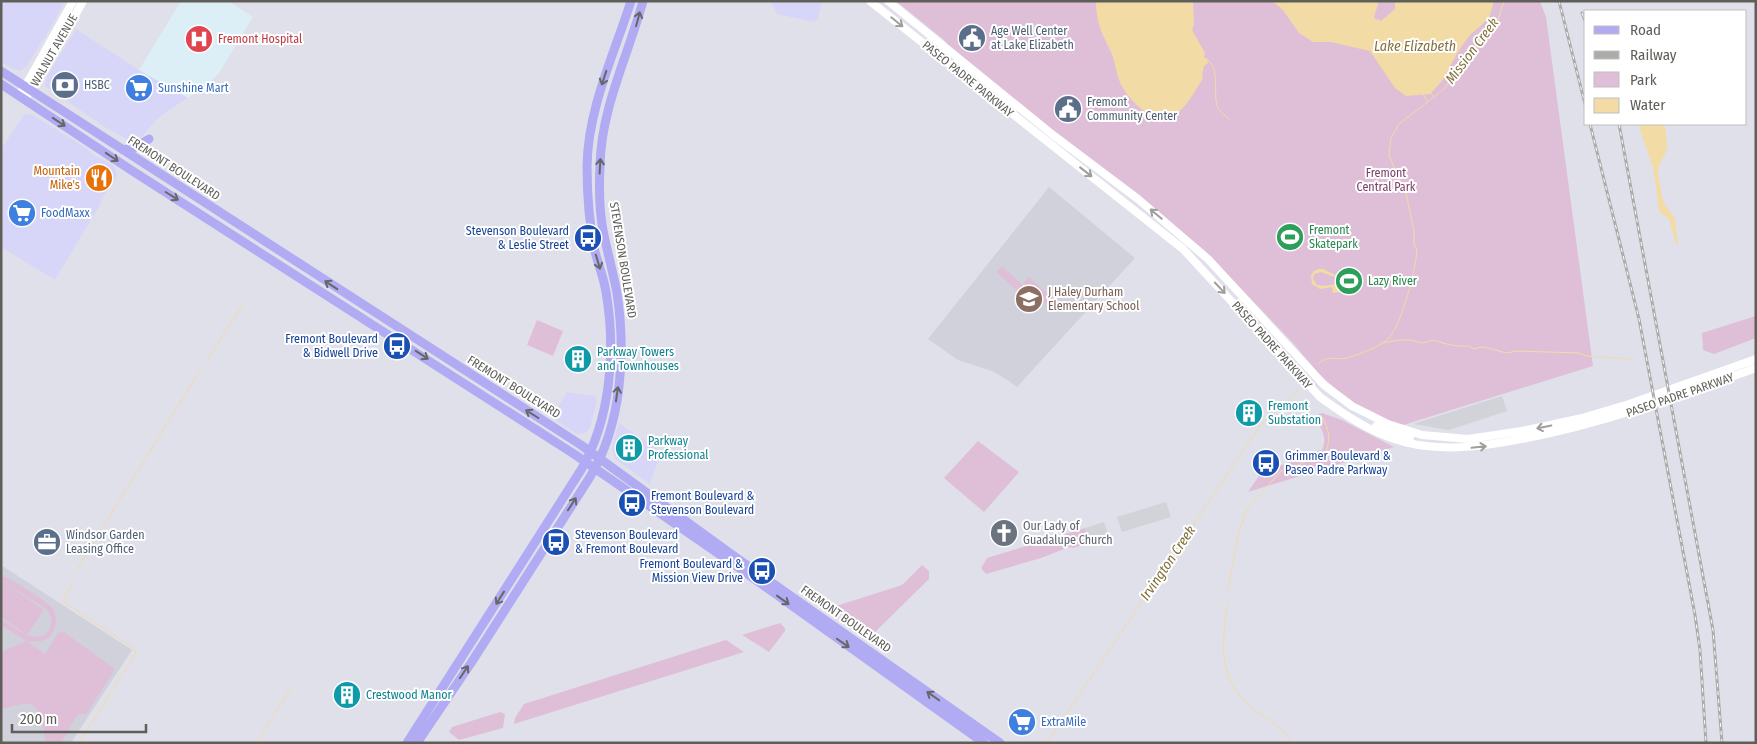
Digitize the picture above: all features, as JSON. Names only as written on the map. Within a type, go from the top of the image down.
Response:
[{"type":"main road","name":"WALNUT AVENUE","points":[[28,89],[73,1]]},
{"type":"main road","name":"WALNUT AVENUE","points":[[22,97],[83,1]]},
{"type":"main road","name":"STEVENSON BOULEVARD","points":[[407,743],[586,462],[599,429],[609,372],[610,343],[607,295],[588,214],[587,163],[598,97],[631,1]]},
{"type":"main road","name":"STEVENSON BOULEVARD","points":[[417,743],[600,459],[615,408],[621,350],[618,297],[602,221],[600,164],[605,120],[610,100],[634,33],[643,1]]},
{"type":"main road","name":"PASEO PADRE PARKWAY","points":[[870,1],[1183,249],[1320,397],[1343,414],[1364,426],[1418,445],[1464,448],[1504,443],[1595,423],[1756,368]]},
{"type":"main road","name":"PASEO PADRE PARKWAY","points":[[888,1],[1138,199],[1208,259],[1310,370],[1336,394],[1369,416],[1409,432],[1437,437],[1468,439],[1525,431],[1582,418],[1638,401],[1756,360]]},
{"type":"main road","name":"FREMONT BOULEVARD","points":[[1,71],[590,452],[984,743]]},
{"type":"main road","name":"FREMONT BOULEVARD","points":[[1,84],[131,170],[586,462],[737,562],[1000,743]]},
{"type":"main road","points":[[123,150],[136,147],[149,139]]},
{"type":"main road","points":[[1320,397],[1328,397],[1373,425],[1406,436],[1444,443],[1468,439]]},
{"type":"shaded area","points":[[1,1],[65,1],[52,26],[26,67],[20,71],[1,62]]},
{"type":"shaded area","name":"Fremont Hospital","points":[[181,1],[228,1],[253,17],[219,73],[206,86],[188,98],[139,70]]},
{"type":"shaded area","points":[[770,1],[822,1],[818,20],[816,19],[815,22],[777,14]]},
{"type":"shaded area","points":[[76,29],[139,70],[188,98],[155,121],[140,139],[132,137],[130,141],[105,127],[45,86],[46,78]]},
{"type":"shaded area","points":[[31,114],[86,148],[92,154],[113,165],[117,173],[116,179],[101,199],[101,203],[55,280],[1,247],[1,149],[24,115]]},
{"type":"shaded area","name":"J Haley Durham Elementary School","points":[[1049,187],[1135,258],[1017,387],[992,371],[958,360],[928,339]]},
{"type":"shaded area","points":[[567,392],[595,396],[597,400],[590,428],[585,433],[577,434],[556,420],[555,412]]},
{"type":"shaded area","points":[[1502,396],[1507,411],[1449,430],[1413,424]]},
{"type":"shaded area","points":[[619,423],[661,452],[650,484],[615,459],[612,448]]},
{"type":"shaded area","points":[[1166,502],[1171,517],[1122,532],[1117,517]]},
{"type":"shaded area","points":[[1104,522],[1109,536],[1089,542],[1085,528]]},
{"type":"shaded area","points":[[1,565],[132,650],[71,743],[1,743]]},
{"type":"green space","name":"Fremont Central Park","points":[[896,1],[1540,1],[1546,17],[1593,366],[1400,426],[1355,404],[1319,374],[1293,343],[1204,250],[953,51],[944,40]]},
{"type":"green space","points":[[1002,266],[1030,292],[1025,298],[996,272]]},
{"type":"green space","points":[[1029,277],[1052,298],[1046,304],[1023,283]]},
{"type":"green space","points":[[1756,316],[1756,338],[1714,354],[1703,350],[1702,333]]},
{"type":"green space","points":[[537,320],[563,331],[553,356],[527,345]]},
{"type":"green space","points":[[1322,413],[1342,420],[1394,447],[1248,492],[1263,470],[1322,450],[1324,436],[1313,416]]},
{"type":"green space","points":[[978,441],[1019,472],[984,512],[944,478]]},
{"type":"green space","points":[[1085,528],[1089,543],[1073,548],[1069,547],[1041,558],[986,574],[981,568],[987,558]]},
{"type":"green space","points":[[922,565],[929,571],[929,579],[870,637],[833,607],[902,585]]},
{"type":"green space","points":[[1,575],[21,585],[53,609],[56,623],[51,636],[41,641],[27,641],[45,654],[58,633],[64,632],[115,669],[86,715],[78,714],[61,743],[46,743],[40,714],[34,706],[22,704],[1,709],[1,652],[26,641],[1,625],[1,619],[26,634],[1,617]],"holes":[[[2,581],[46,609],[50,615],[51,624],[47,633],[35,637],[27,635],[44,610]]]},
{"type":"green space","points":[[780,623],[785,628],[785,631],[769,652],[742,635]]},
{"type":"green space","points":[[726,640],[744,652],[514,724],[515,718],[524,704]]},
{"type":"green space","points":[[500,712],[505,714],[503,728],[459,740],[449,732],[452,727]]},
{"type":"water","points":[[1096,1],[1193,1],[1194,24],[1192,30],[1205,53],[1204,58],[1207,58],[1208,63],[1204,66],[1203,78],[1184,107],[1176,114],[1160,118],[1153,116],[1139,107],[1127,94],[1117,75],[1113,56],[1100,28]]},
{"type":"water","name":"Lake Elizabeth","points":[[1272,1],[1379,1],[1374,17],[1376,20],[1381,21],[1395,9],[1395,1],[1494,1],[1489,18],[1469,36],[1442,81],[1430,94],[1406,96],[1395,88],[1370,51],[1331,42],[1313,42],[1299,33],[1283,10]]},
{"type":"water","points":[[1639,125],[1664,125],[1667,150],[1659,165],[1658,172],[1665,205],[1675,218],[1678,247],[1669,219],[1659,212],[1653,171]]},
{"type":"water","name":"Lazy River","points":[[1323,269],[1335,275],[1348,269],[1353,277],[1348,283],[1339,287],[1340,292],[1333,293],[1332,287],[1320,289],[1312,284],[1311,275],[1314,271]],"holes":[[[1321,272],[1335,277],[1346,272],[1350,275],[1343,283],[1323,286],[1317,285],[1313,279],[1314,274]]]},
{"type":"waterway","name":"Mission Creek","points":[[1318,364],[1330,358],[1342,359],[1360,354],[1381,344],[1394,331],[1408,295],[1417,249],[1414,244],[1414,231],[1405,188],[1399,180],[1389,155],[1391,138],[1399,124],[1443,90],[1482,37],[1498,20],[1504,1]]},
{"type":"waterway","points":[[1208,60],[1214,70],[1218,108],[1230,120]]},
{"type":"waterway","points":[[1423,94],[1427,101]]},
{"type":"waterway","points":[[207,360],[243,304]]},
{"type":"waterway","points":[[1381,343],[1399,340],[1423,343],[1433,340],[1451,345],[1469,346],[1474,349],[1488,348],[1506,353],[1517,351],[1579,353],[1597,357]]},
{"type":"waterway","points":[[1600,357],[1630,359]]},
{"type":"waterway","points":[[77,569],[199,372]]},
{"type":"waterway","name":"Irvington Creek","points":[[1047,743],[1259,427],[1298,390]]},
{"type":"waterway","points":[[1228,589],[1238,535],[1247,509],[1281,471],[1326,452],[1328,434],[1322,417]]},
{"type":"waterway","points":[[73,583],[64,597],[64,602],[132,647],[136,653],[79,743]]},
{"type":"waterway","points":[[1227,604],[1224,658],[1231,682],[1238,694],[1249,706],[1278,726],[1294,743]]},
{"type":"waterway","points":[[256,743],[294,686]]},
{"type":"railway","points":[[1559,1],[1584,100]]},
{"type":"railway","points":[[1582,13],[1584,18]]},
{"type":"railway","points":[[1590,125],[1639,319],[1695,615],[1700,650],[1706,743]]},
{"type":"railway","points":[[1619,125],[1713,630],[1722,743]]},
{"type":"place","name":"Age Well Center at Lake Elizabeth","points":[[972,38]]},
{"type":"place","name":"Fremont Hospital","points":[[199,39]]},
{"type":"place","name":"HSBC","points":[[65,85]]},
{"type":"place","name":"Sunshine Mart","points":[[139,88]]},
{"type":"place","name":"Fremont Community Center","points":[[1068,109]]},
{"type":"place","name":"Mountain Mike's","points":[[99,178]]},
{"type":"place","name":"FoodMaxx","points":[[22,213]]},
{"type":"place","name":"Fremont Skatepark","points":[[1290,237]]},
{"type":"place","name":"Stevenson Boulevard & Leslie Street","points":[[588,238]]},
{"type":"place","name":"Lazy River","points":[[1349,281]]},
{"type":"place","name":"J Haley Durham Elementary School","points":[[1029,299]]},
{"type":"place","name":"Fremont Boulevard & Bidwell Drive","points":[[397,346]]},
{"type":"place","name":"Parkway Towers and Townhouses","points":[[578,359]]},
{"type":"place","name":"Fremont Substation","points":[[1249,413]]},
{"type":"place","name":"Parkway Professional","points":[[629,448]]},
{"type":"place","name":"Grimmer Boulevard & Paseo Padre Parkway","points":[[1266,463]]},
{"type":"place","name":"Fremont Boulevard & Stevenson Boulevard","points":[[632,503]]},
{"type":"place","name":"Our Lady of Guadalupe Church","points":[[1004,533]]},
{"type":"place","name":"Windsor Garden Leasing Office","points":[[47,542]]},
{"type":"place","name":"Stevenson Boulevard & Fremont Boulevard","points":[[556,542]]},
{"type":"place","name":"Fremont Boulevard & Mission View Drive","points":[[762,571]]},
{"type":"place","name":"Crestwood Manor","points":[[347,695]]},
{"type":"place","name":"ExtraMile","points":[[1022,722]]}]
